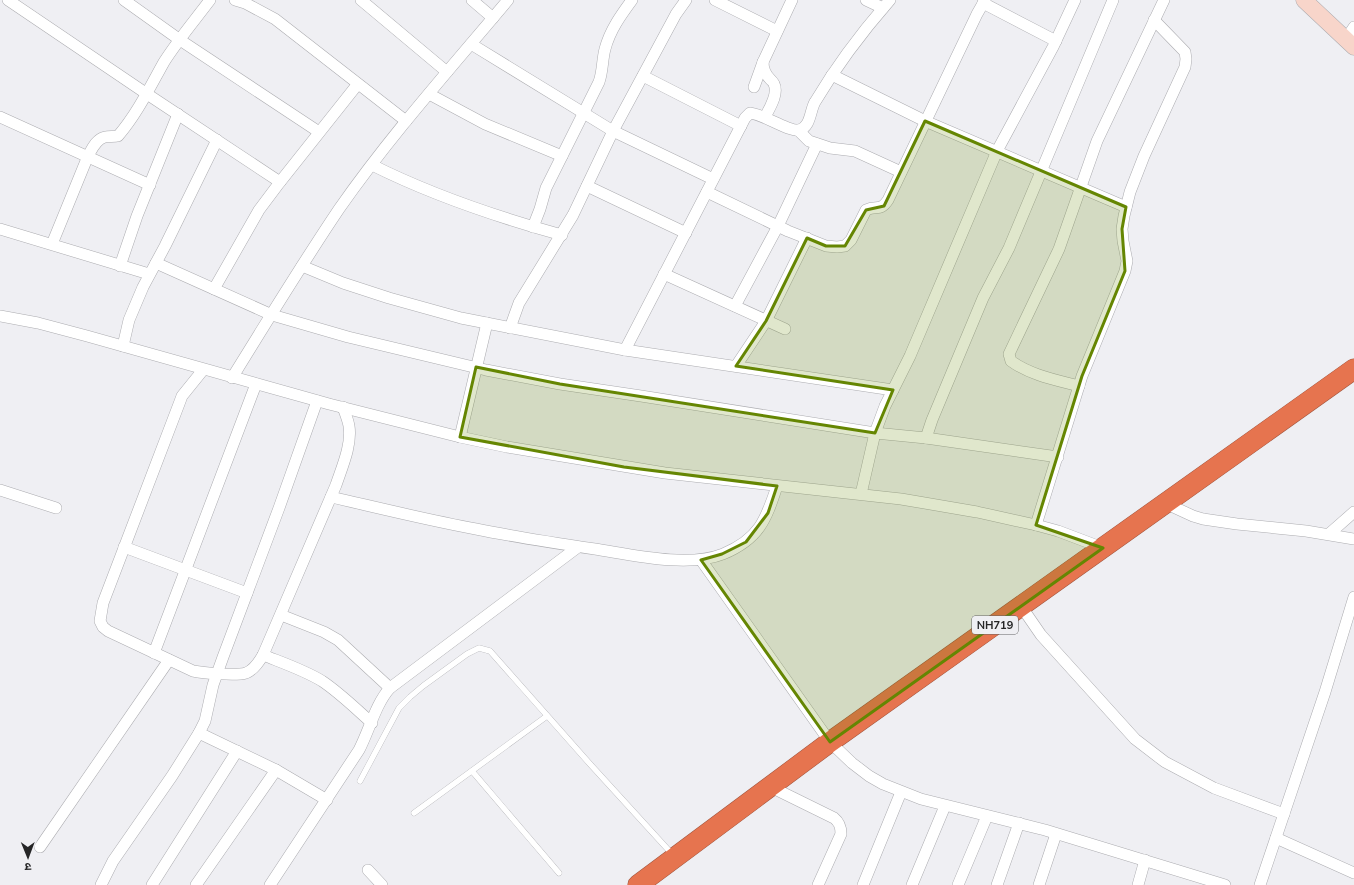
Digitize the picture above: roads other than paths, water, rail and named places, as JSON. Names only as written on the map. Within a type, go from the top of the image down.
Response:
[{"type":"highway","name":"NH719","points":[[641,884],[830,742],[1354,369]]},
{"type":"street","points":[[8,0],[280,182]]},
{"type":"street","points":[[124,0],[180,40],[319,132]]},
{"type":"street","points":[[52,244],[93,146],[105,137],[118,136],[147,94],[164,62],[210,0]]},
{"type":"street","points":[[235,0],[245,3],[275,19],[328,60],[357,85],[406,121]]},
{"type":"street","points":[[361,0],[447,72]]},
{"type":"street","points":[[472,0],[493,18]]},
{"type":"street","points":[[232,378],[302,266],[340,209],[372,165],[406,121],[508,0]]},
{"type":"street","points":[[510,328],[519,303],[562,235],[579,204],[613,131],[642,76],[676,14],[686,0]]},
{"type":"street","points":[[715,0],[777,31]]},
{"type":"street","points":[[754,87],[763,62],[792,0]]},
{"type":"street","points":[[798,130],[803,128],[808,122],[814,104],[832,75],[851,48],[886,4],[866,0]]},
{"type":"street","points":[[861,494],[879,419],[910,356],[997,151],[1056,41],[1075,0]]},
{"type":"street","points":[[926,438],[932,420],[983,298],[1009,248],[1113,0]]},
{"type":"street","points":[[1079,386],[1036,374],[1018,367],[1010,361],[1009,354],[1059,249],[1097,141],[1164,0]]},
{"type":"street","points":[[707,192],[778,226],[826,246],[846,246],[851,240],[866,210],[872,207],[880,208],[884,206],[984,1],[1056,41]]},
{"type":"street","points":[[533,227],[546,188],[584,113],[601,75],[608,39],[627,2]]},
{"type":"street","points":[[1310,2],[1351,38]]},
{"type":"street","points":[[1036,525],[1079,386],[1125,271],[1127,261],[1122,230],[1130,192],[1185,67],[1185,52],[1154,20]]},
{"type":"street","points":[[471,44],[613,131],[714,179]]},
{"type":"street","points":[[763,62],[764,69],[768,77],[774,83],[775,90],[774,97],[765,117]]},
{"type":"street","points":[[832,75],[925,121],[1080,188],[1126,206]]},
{"type":"street","points":[[642,76],[741,126]]},
{"type":"street","points":[[214,289],[259,210],[357,85]]},
{"type":"street","points":[[429,94],[485,124],[562,156]]},
{"type":"street","points":[[625,350],[745,118],[750,113],[757,114],[798,130],[809,141],[830,148],[855,151],[901,172]]},
{"type":"street","points":[[120,266],[178,114]]},
{"type":"street","points":[[0,117],[150,185]]},
{"type":"street","points":[[123,346],[136,302],[217,140]]},
{"type":"street","points":[[735,306],[778,226],[817,144]]},
{"type":"street","points":[[372,165],[422,188],[516,222],[562,235]]},
{"type":"street","points":[[587,186],[686,233]]},
{"type":"street","points":[[0,229],[150,274]]},
{"type":"street","points":[[736,366],[766,321],[807,238]]},
{"type":"street","points":[[156,263],[272,315],[348,337],[476,367],[560,384],[613,391],[875,434],[926,438],[1058,457]]},
{"type":"street","points":[[302,266],[343,283],[389,298],[461,318],[625,350],[893,390]]},
{"type":"street","points":[[664,274],[785,329]]},
{"type":"street","points":[[0,316],[38,324],[123,346],[203,370],[317,401],[506,447],[694,477],[861,494],[930,503],[1058,530],[1103,548]]},
{"type":"street","points":[[460,437],[487,323]]},
{"type":"street","points":[[203,370],[182,396],[103,603],[100,621],[103,627],[108,631],[193,671],[202,673],[245,673],[257,665],[263,655],[331,496],[346,455],[349,438],[349,425],[343,407]]},
{"type":"street","points":[[154,653],[256,384]]},
{"type":"street","points":[[101,885],[113,861],[199,733],[204,721],[213,685],[317,401]]},
{"type":"street","points":[[331,496],[468,528],[578,547],[661,559],[701,560],[722,554],[746,542],[764,521],[777,486]]},
{"type":"street","points":[[0,490],[56,508]]},
{"type":"street","points":[[1166,504],[1203,519],[1329,534],[1354,539]]},
{"type":"street","points":[[1329,534],[1354,512]]},
{"type":"street","points":[[124,547],[247,594]]},
{"type":"street","points":[[270,885],[359,750],[380,702],[390,688],[578,547]]},
{"type":"street","points":[[701,560],[830,742],[852,763],[869,776],[883,784],[921,800],[1019,823],[1225,885]]},
{"type":"street","points":[[1260,885],[1325,692],[1354,598]]},
{"type":"street","points":[[1021,606],[1041,635],[1135,740],[1165,762],[1214,788],[1284,814]]},
{"type":"street","points":[[281,615],[324,632],[338,640],[390,688]]},
{"type":"street","points":[[263,655],[312,675],[331,687],[372,723]]},
{"type":"street","points":[[40,846],[169,660]]},
{"type":"street","points":[[199,733],[276,770],[327,800]]},
{"type":"street","points":[[152,885],[237,751]]},
{"type":"street","points":[[196,885],[276,770]]},
{"type":"street","points":[[771,787],[834,818],[841,827],[841,834],[818,885]]},
{"type":"street","points":[[863,885],[901,792]]},
{"type":"street","points":[[912,885],[945,806]]},
{"type":"street","points":[[958,885],[987,816]]},
{"type":"street","points":[[997,885],[1019,823]]},
{"type":"street","points":[[1039,885],[1056,834]]},
{"type":"street","points":[[1276,838],[1354,873]]},
{"type":"street","points":[[1138,885],[1145,860]]},
{"type":"street","points":[[368,870],[382,885]]},
{"type":"lane","points":[[360,781],[399,708],[423,686],[467,654],[479,648],[490,651],[675,857]]},
{"type":"lane","points":[[414,813],[547,716]]},
{"type":"lane","points":[[472,771],[559,873]]}]
